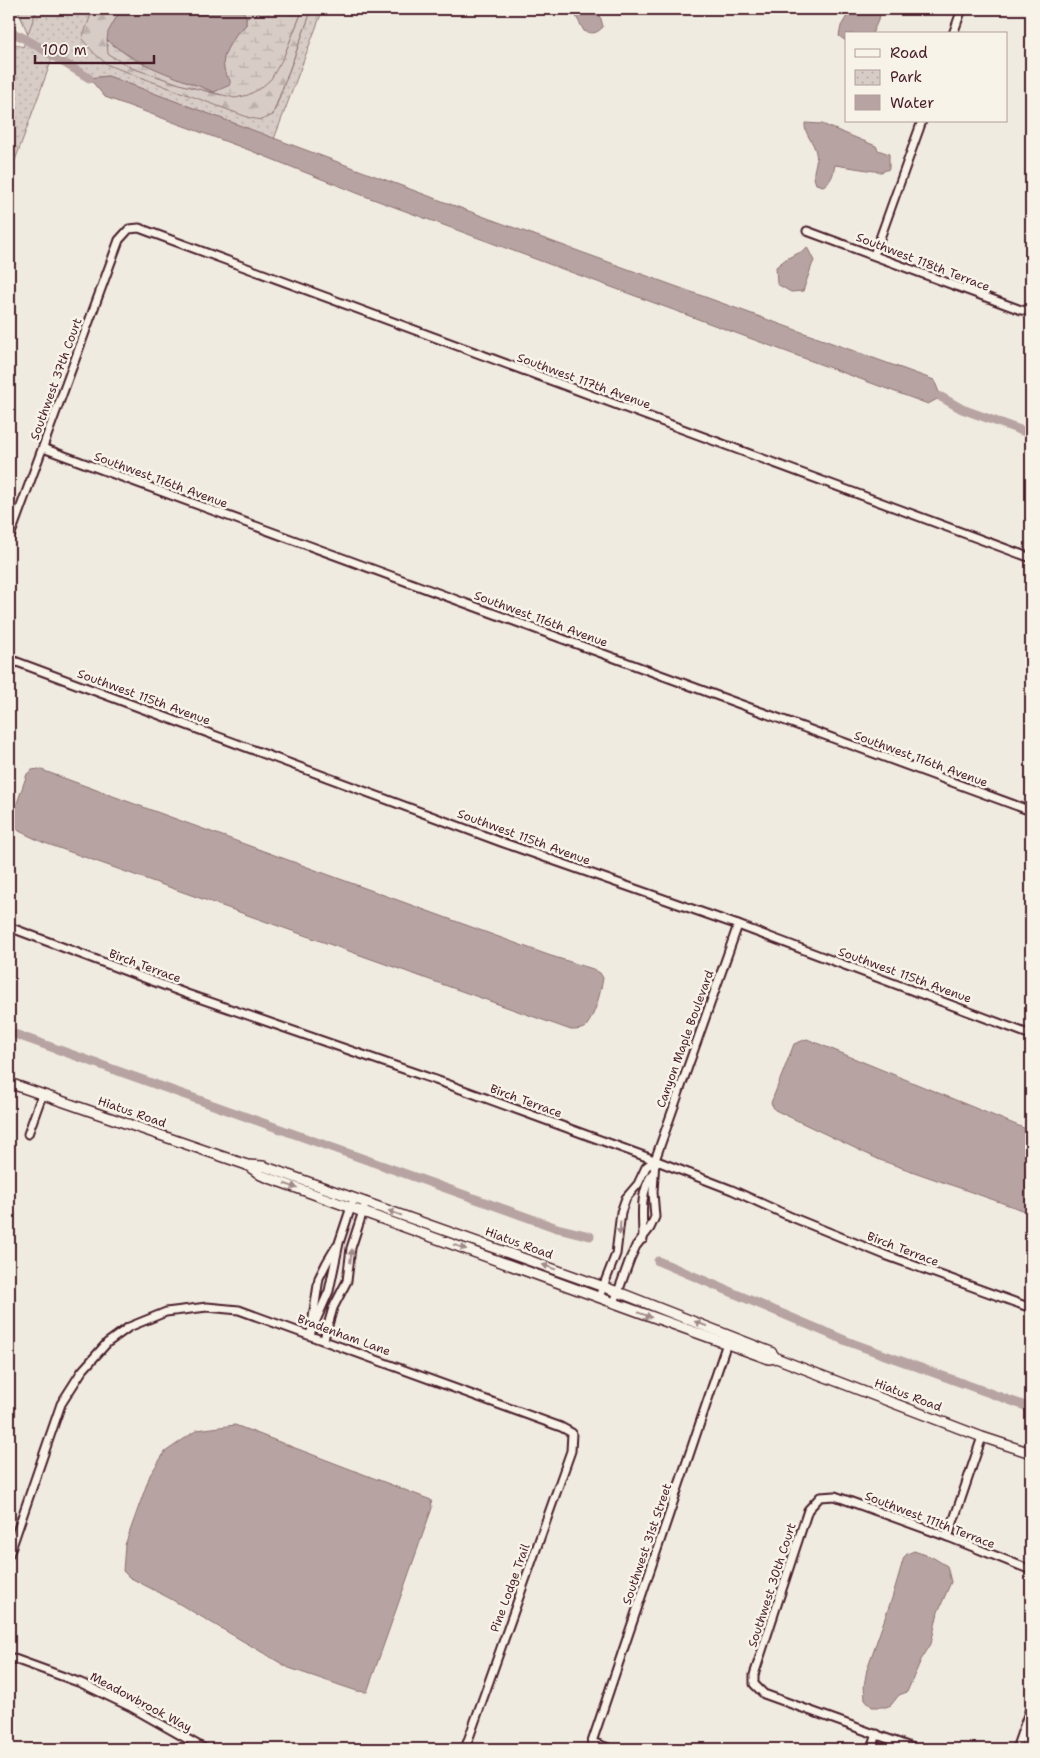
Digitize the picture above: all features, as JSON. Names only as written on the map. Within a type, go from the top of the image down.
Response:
[{"type":"street","points":[[954,32],[962,9]]},
{"type":"street","points":[[874,255],[922,122]]},
{"type":"street","name":"Southwest 117th Avenue","points":[[129,229],[139,228],[1031,558]]},
{"type":"street","name":"Southwest 37th Court","points":[[9,539],[119,240],[129,229]]},
{"type":"street","name":"Southwest 118th Terrace","points":[[807,231],[1020,310],[1031,311]]},
{"type":"street","name":"Southwest 116th Avenue","points":[[43,448],[1031,811]]},
{"type":"street","name":"Southwest 115th Avenue","points":[[9,659],[501,842],[738,925],[1031,1035]]},
{"type":"street","name":"Canyon Maple Boulevard","points":[[614,1303],[630,1258],[655,1217],[654,1160],[738,925]]},
{"type":"street","name":"Birch Terrace","points":[[9,927],[187,994],[447,1084],[654,1160],[732,1190],[789,1216],[885,1255],[1031,1308]]},
{"type":"street","name":"Hiatus Road","points":[[9,1083],[247,1165],[264,1166],[366,1202],[618,1292],[728,1339]]},
{"type":"street","points":[[28,1134],[42,1095]]},
{"type":"street","name":"Canyon Maple Boulevard","points":[[599,1297],[616,1254],[621,1212],[626,1198],[638,1184],[646,1167],[654,1160]]},
{"type":"street","name":"Hiatus Road","points":[[247,1165],[261,1175],[614,1303],[771,1352],[776,1358],[982,1437],[1031,1453]]},
{"type":"street","name":"Canyon Maple Boulevard","points":[[643,1239],[645,1186],[654,1172]]},
{"type":"street","points":[[310,1334],[330,1288],[339,1242],[354,1198]]},
{"type":"street","points":[[626,1198],[643,1200]]},
{"type":"street","points":[[324,1339],[333,1308],[347,1281],[351,1248],[366,1202]]},
{"type":"street","points":[[310,1334],[319,1278],[339,1242]]},
{"type":"street","points":[[318,1286],[342,1292]]},
{"type":"street","name":"Bradenham Lane","points":[[9,1555],[61,1404],[82,1371],[107,1342],[129,1327],[166,1312],[207,1307],[239,1310],[324,1339],[561,1427],[572,1433]]},
{"type":"street","name":"Southwest 31st Street","points":[[611,1749],[592,1742],[728,1339]]},
{"type":"street","name":"Pine Lodge Trail","points":[[465,1749],[571,1451],[572,1433]]},
{"type":"street","points":[[948,1537],[982,1437]]},
{"type":"street","name":"Southwest 111th Terrace","points":[[820,1497],[835,1496],[948,1537],[1031,1570]]},
{"type":"street","name":"Southwest 30th Court","points":[[820,1497],[808,1510],[754,1675],[754,1684],[764,1694],[878,1734]]},
{"type":"street","name":"Meadowbrook Way","points":[[9,1657],[81,1682],[129,1706],[205,1749]]},
{"type":"street","points":[[1016,1749],[1031,1706]]},
{"type":"street","points":[[872,1749],[878,1734],[916,1749]]},
{"type":"green space","points":[[19,9],[121,9],[110,30],[108,41],[109,54],[132,68],[221,95],[283,58],[303,9],[312,9],[265,135],[28,34]]},
{"type":"green space","points":[[37,9],[93,9],[82,39],[108,65],[250,118],[261,120],[273,115],[312,9],[323,9],[274,139],[108,76],[89,78],[53,56],[9,177],[9,42],[23,47]]},
{"type":"green space","points":[[242,9],[264,9],[256,15],[246,17]]},
{"type":"green space","points":[[264,9],[303,9],[283,58],[271,79],[261,88],[248,95],[235,98],[183,85],[132,68],[108,54],[107,40],[134,60],[214,92],[230,80],[223,65],[225,55],[236,34],[246,25],[246,17],[256,15]]},
{"type":"water","points":[[121,9],[242,9],[246,17],[246,25],[236,34],[227,50],[223,65],[230,80],[230,85],[214,92],[158,70],[119,49],[107,40],[108,32]]},
{"type":"water","points":[[572,9],[595,9],[603,27],[594,33],[584,31]]},
{"type":"water","points":[[851,9],[883,9],[873,32],[845,32],[845,40],[839,36],[841,26]]},
{"type":"water","points":[[108,76],[490,219],[934,380],[941,397],[928,404],[362,195],[249,150],[105,97],[89,78]]},
{"type":"water","points":[[805,123],[822,124],[876,146],[878,150],[889,154],[889,169],[881,172],[835,165],[833,175],[828,182],[823,186],[816,184],[814,171],[817,157],[806,131]]},
{"type":"water","points":[[807,247],[814,261],[803,291],[791,292],[777,284],[776,267]]},
{"type":"water","points":[[39,769],[548,955],[593,969],[600,973],[603,978],[593,1015],[584,1028],[571,1030],[42,842],[19,831],[12,818],[27,774],[32,770]]},
{"type":"water","points":[[807,1039],[1031,1131],[1031,1213],[880,1160],[775,1110],[771,1103],[794,1044]]},
{"type":"water","points":[[235,1425],[431,1500],[432,1508],[367,1692],[357,1691],[289,1668],[171,1599],[129,1577],[123,1571],[125,1545],[150,1475],[165,1452],[197,1430]]},
{"type":"water","points":[[914,1551],[932,1557],[947,1566],[951,1582],[938,1612],[931,1644],[921,1660],[907,1692],[899,1695],[891,1705],[872,1707],[865,1699],[864,1686],[867,1669],[904,1557]]},
{"type":"waterway","points":[[9,32],[46,51]]},
{"type":"waterway","points":[[53,56],[89,78]]},
{"type":"waterway","points":[[941,397],[962,409],[1031,434]]},
{"type":"waterway","points":[[9,1032],[557,1228],[590,1236]]},
{"type":"waterway","points":[[658,1261],[849,1342],[1031,1408]]}]
